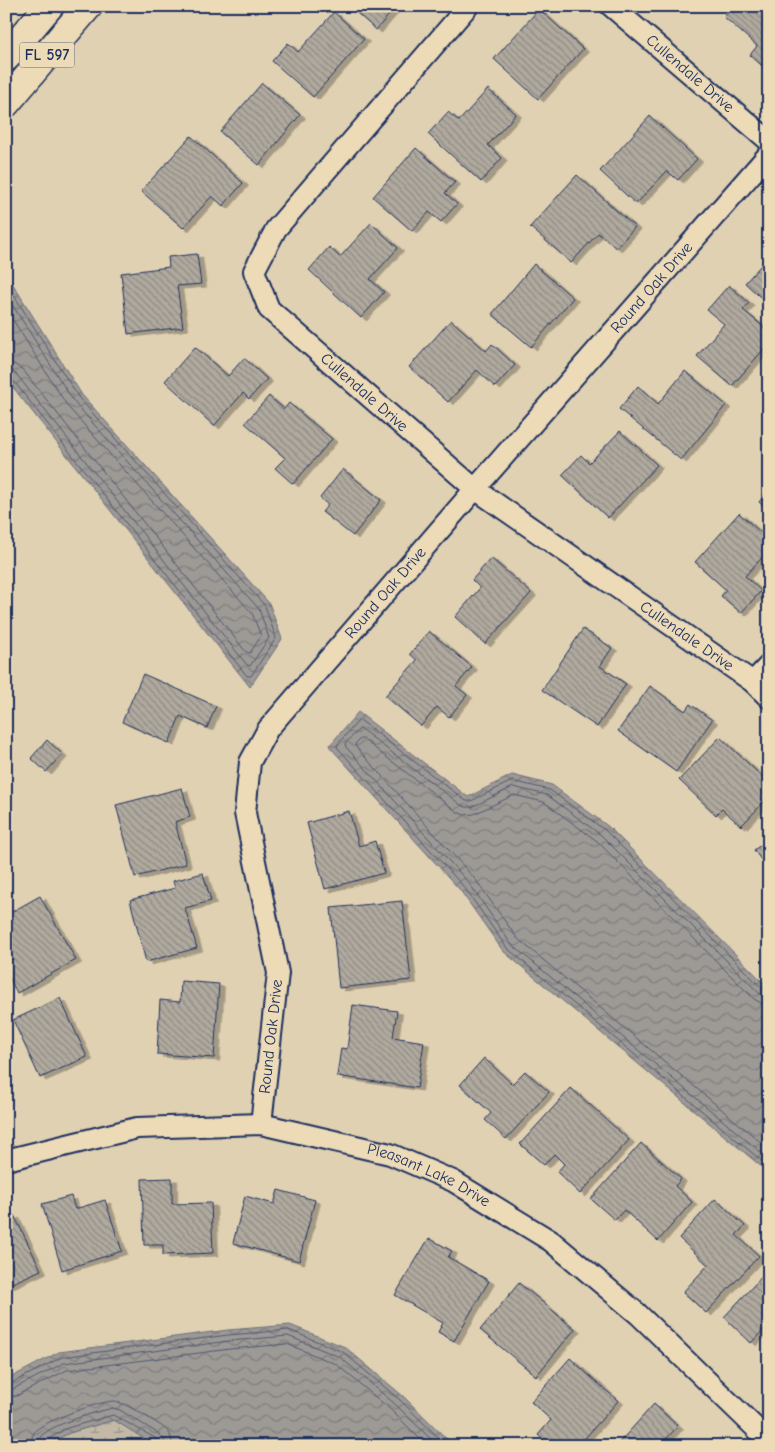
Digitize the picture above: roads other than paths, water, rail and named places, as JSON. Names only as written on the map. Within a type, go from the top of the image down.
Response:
[{"type":"main road","points":[[6,57],[48,6]]},
{"type":"main road","name":"FL 597","points":[[6,103],[88,6]]},
{"type":"street","name":"Cullendale Drive","points":[[468,6],[276,230],[254,271],[269,309],[475,489],[754,682],[769,698]]},
{"type":"street","name":"Cullendale Drive","points":[[611,6],[769,141]]},
{"type":"street","name":"Round Oak Drive","points":[[261,1124],[278,973],[246,813],[250,762],[268,729],[475,489],[769,154]]},
{"type":"street","points":[[754,682],[769,665]]},
{"type":"street","name":"Pleasant Lake Drive","points":[[8,1156],[137,1128],[261,1124],[381,1152],[399,1158],[453,1180],[551,1241],[638,1314],[769,1441]]},
{"type":"water","points":[[6,273],[82,395],[269,603],[282,639],[250,687],[6,379]]},
{"type":"water","points":[[358,712],[468,797],[512,775],[552,785],[609,827],[769,988],[769,1173],[503,951],[460,890],[329,746]]},
{"type":"water","points":[[290,1325],[345,1347],[403,1396],[454,1446],[156,1446],[114,1420],[69,1433],[45,1446],[6,1446],[6,1380],[59,1352],[228,1330]]}]
